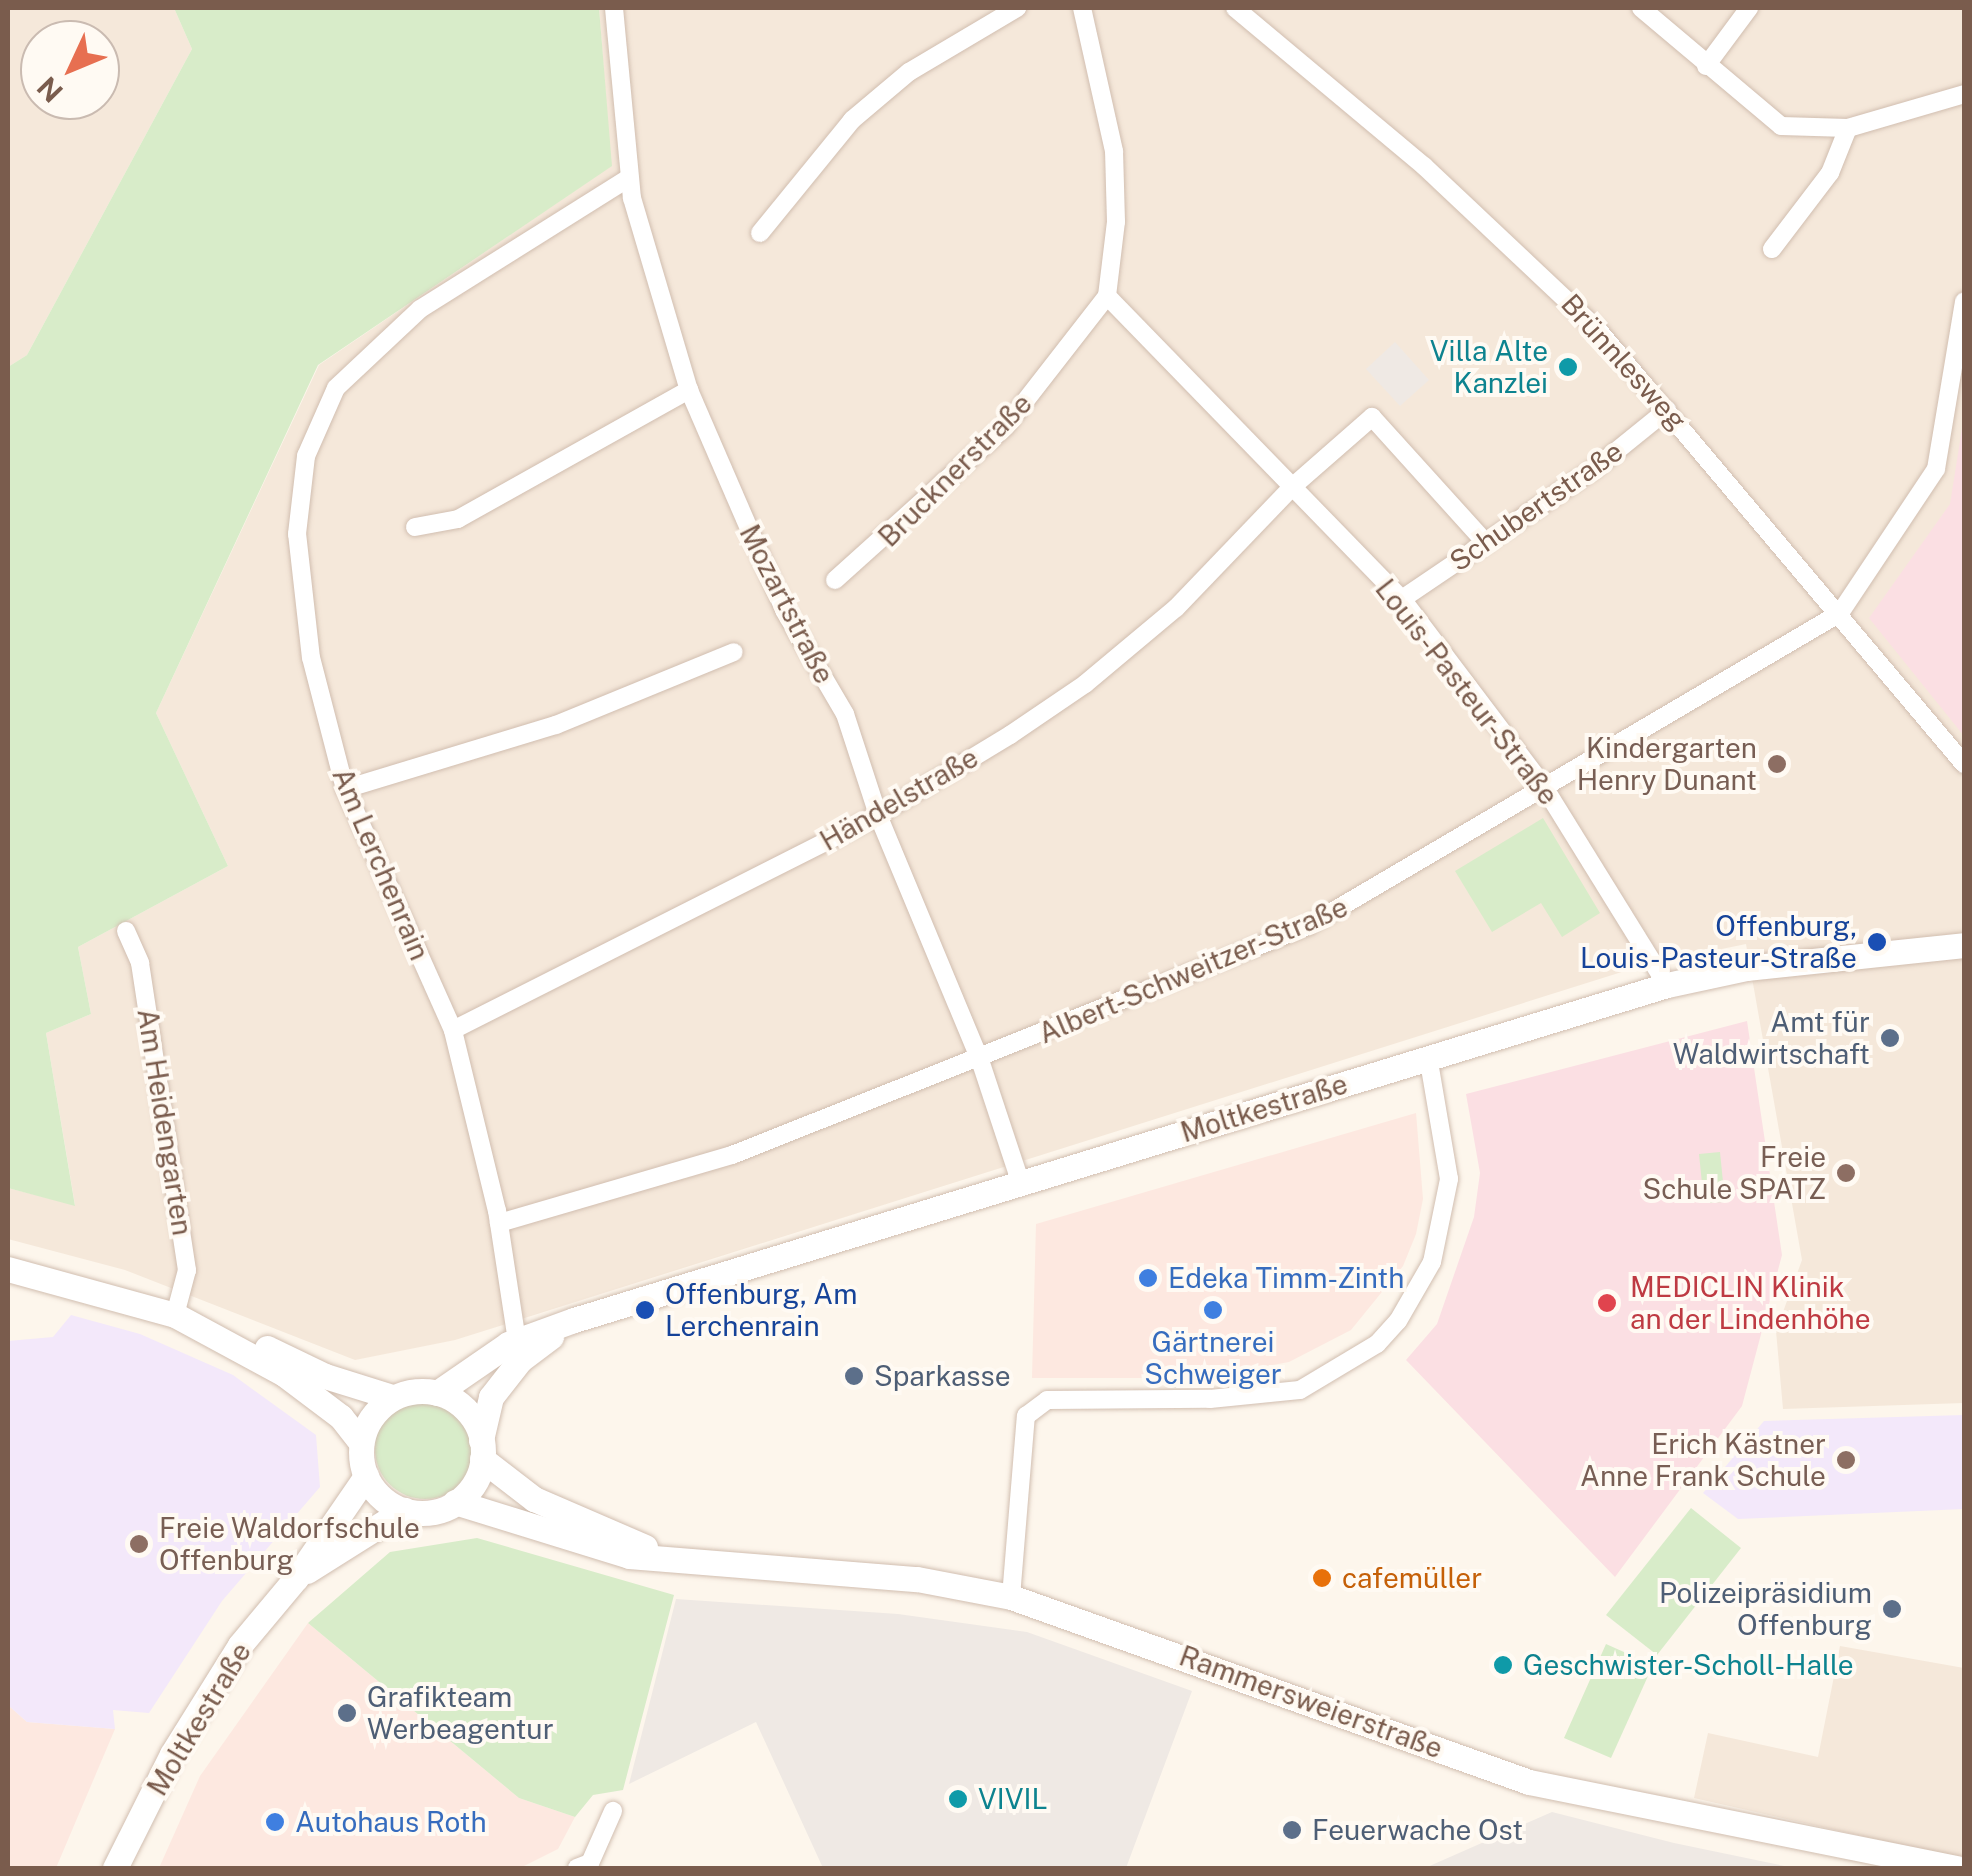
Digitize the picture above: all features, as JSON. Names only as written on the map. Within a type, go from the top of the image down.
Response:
[{"type":"street","name":"Mozartstraße","points":[[614,8],[629,178],[689,390],[784,610],[844,714],[878,815],[980,1060],[1022,1184]]},
{"type":"street","points":[[760,233],[852,120],[909,72],[1017,8]]},
{"type":"street","points":[[1082,8],[1114,151],[1116,222],[1107,296]]},
{"type":"street","name":"Brünnlesweg","points":[[1235,8],[1535,265],[1667,410],[1964,764]]},
{"type":"street","points":[[1641,8],[1782,126],[1848,128],[1964,94]]},
{"type":"street","points":[[1706,66],[1749,8]]},
{"type":"street","points":[[1772,250],[1830,173],[1848,128]]},
{"type":"street","name":"Am Lerchenrain","points":[[517,1341],[498,1223],[453,1030],[345,789],[311,658],[297,534],[306,456],[336,388],[420,309],[629,178]]},
{"type":"street","name":"Louis-Pasteur-Straße","points":[[1107,296],[1402,599],[1544,787],[1667,985]]},
{"type":"street","name":"Brucknerstraße","points":[[835,580],[1006,427],[1107,296]]},
{"type":"street","points":[[1840,613],[1936,468],[1964,301]]},
{"type":"street","points":[[415,527],[458,520],[689,390]]},
{"type":"street","name":"Schubertstraße","points":[[1402,599],[1667,410]]},
{"type":"street","name":"Händelstraße","points":[[453,1030],[878,815],[1085,684],[1176,608],[1291,488],[1372,417],[1486,542]]},
{"type":"street","name":"Albert-Schweitzer-Straße","points":[[498,1223],[732,1155],[980,1060],[1308,926],[1840,613]]},
{"type":"street","points":[[345,789],[556,726],[734,652]]},
{"type":"street","name":"Am Heidengarten","points":[[126,931],[142,976],[187,1270],[178,1317]]},
{"type":"street","name":"Moltkestraße","points":[[437,1392],[517,1341],[574,1320],[1667,985],[1746,968],[1964,945]]},
{"type":"street","points":[[1011,1597],[1026,1416],[1046,1400],[1210,1399],[1300,1390],[1377,1344],[1398,1322],[1432,1262],[1449,1180],[1428,1056]]},
{"type":"street","points":[[8,1269],[178,1317],[284,1374],[340,1418],[361,1443]]},
{"type":"street","points":[[178,1317],[199,1314],[325,1376],[392,1398],[437,1392],[466,1410],[482,1450],[473,1484],[456,1502],[431,1512],[404,1510],[381,1497],[366,1476],[361,1443],[368,1421],[392,1398]]},
{"type":"street","name":"Moltkestraße","points":[[482,1450],[490,1397],[520,1360],[574,1320]]},
{"type":"street","name":"Rammersweierstraße","points":[[482,1450],[534,1499],[663,1555]]},
{"type":"street","name":"Moltkestraße","points":[[115,1868],[172,1754],[240,1646],[296,1578],[366,1476]]},
{"type":"street","name":"Rammersweierstraße","points":[[456,1502],[629,1556],[663,1555],[918,1579],[1011,1597],[1529,1782],[1957,1868]]},
{"type":"street","name":"Moltkestraße","points":[[296,1578],[404,1510]]},
{"type":"street","points":[[577,1868],[590,1862],[612,1811]]},
{"type":"shaded area","points":[[8,8],[174,8],[192,49],[27,355],[8,367]]},
{"type":"shaded area","points":[[599,8],[1964,8],[1964,1403],[1783,1409],[1776,1331],[1802,1260],[1746,944],[1644,965],[455,1340],[355,1360],[125,1270],[8,1239],[8,1188],[75,1205],[46,1033],[91,1014],[78,947],[228,866],[156,713],[319,365],[611,166]]},
{"type":"shaded area","points":[[1395,342],[1429,380],[1400,406],[1366,369]]},
{"type":"shaded area","points":[[1964,416],[1964,736],[1869,618],[1950,504]]},
{"type":"shaded area","name":"MEDICLIN Klinik an der Lindenhöhe","points":[[1747,1021],[1782,1255],[1742,1406],[1615,1577],[1406,1360],[1437,1324],[1474,1217],[1480,1173],[1466,1094]]},
{"type":"shaded area","points":[[1416,1113],[1423,1199],[1416,1234],[1403,1266],[1351,1330],[1289,1362],[1199,1378],[1032,1378],[1036,1224]]},
{"type":"shaded area","name":"Freie Waldorfschule Offenburg","points":[[71,1315],[140,1334],[233,1375],[316,1435],[320,1487],[222,1601],[149,1713],[113,1710],[115,1729],[27,1722],[8,1705],[8,1341],[53,1337]]},
{"type":"shaded area","name":"Erich Kästner Anne Frank Schule","points":[[1964,1415],[1964,1509],[1738,1519],[1703,1493],[1764,1421]]},
{"type":"shaded area","points":[[676,1599],[898,1614],[1027,1632],[1192,1691],[1126,1868],[823,1868],[756,1722],[629,1784]]},
{"type":"shaded area","points":[[308,1623],[519,1798],[575,1817],[558,1849],[520,1868],[159,1868],[200,1776]]},
{"type":"shaded area","points":[[1840,1646],[1964,1668],[1964,1859],[1694,1798],[1708,1733],[1818,1757]]},
{"type":"shaded area","points":[[8,1705],[27,1722],[115,1729],[56,1868],[8,1868]]},
{"type":"shaded area","points":[[1552,1812],[1674,1843],[1794,1868],[1425,1868]]},
{"type":"green space","points":[[174,8],[599,8],[612,166],[318,365],[156,713],[228,866],[78,947],[91,1014],[46,1033],[75,1206],[8,1188],[8,367],[27,355],[192,49]]},
{"type":"green space","points":[[1543,818],[1600,913],[1562,937],[1541,903],[1492,932],[1455,871]]},
{"type":"green space","points":[[1720,1152],[1725,1202],[1704,1203],[1699,1154]]},
{"type":"green space","points":[[425,1399],[444,1402],[461,1413],[472,1430],[472,1468],[461,1485],[444,1496],[425,1499],[406,1496],[389,1485],[378,1468],[375,1449],[378,1430],[389,1413],[406,1402]]},
{"type":"green space","points":[[1691,1508],[1741,1548],[1657,1655],[1606,1615]]},
{"type":"green space","points":[[477,1538],[674,1595],[623,1790],[593,1795],[575,1817],[519,1798],[308,1623],[390,1552]]},
{"type":"green space","points":[[1606,1644],[1653,1665],[1611,1758],[1564,1738]]},
{"type":"place","name":"Villa Alte Kanzlei","points":[[1568,367]]},
{"type":"place","name":"Kindergarten Henry Dunant","points":[[1777,764]]},
{"type":"place","name":"Offenburg, Louis-Pasteur-Straße","points":[[1877,942]]},
{"type":"place","name":"Amt für Waldwirtschaft","points":[[1890,1038]]},
{"type":"place","name":"Freie Schule SPATZ","points":[[1846,1173]]},
{"type":"place","name":"Edeka Timm-Zinth","points":[[1148,1278]]},
{"type":"place","name":"MEDICLIN Klinik an der Lindenhöhe","points":[[1607,1303]]},
{"type":"place","name":"Offenburg, Am Lerchenrain","points":[[645,1310]]},
{"type":"place","name":"Gärtnerei Schweiger","points":[[1213,1310]]},
{"type":"place","name":"Sparkasse","points":[[854,1376]]},
{"type":"place","name":"Erich Kästner Anne Frank Schule","points":[[1846,1460]]},
{"type":"place","name":"Freie Waldorfschule Offenburg","points":[[139,1544]]},
{"type":"place","name":"cafemüller","points":[[1322,1578]]},
{"type":"place","name":"Polizeipräsidium Offenburg","points":[[1892,1609]]},
{"type":"place","name":"Geschwister-Scholl-Halle","points":[[1503,1665]]},
{"type":"place","name":"Grafikteam Werbeagentur","points":[[347,1713]]},
{"type":"place","name":"VIVIL","points":[[958,1799]]},
{"type":"place","name":"Autohaus Roth","points":[[275,1822]]},
{"type":"place","name":"Feuerwache Ost","points":[[1292,1830]]}]
